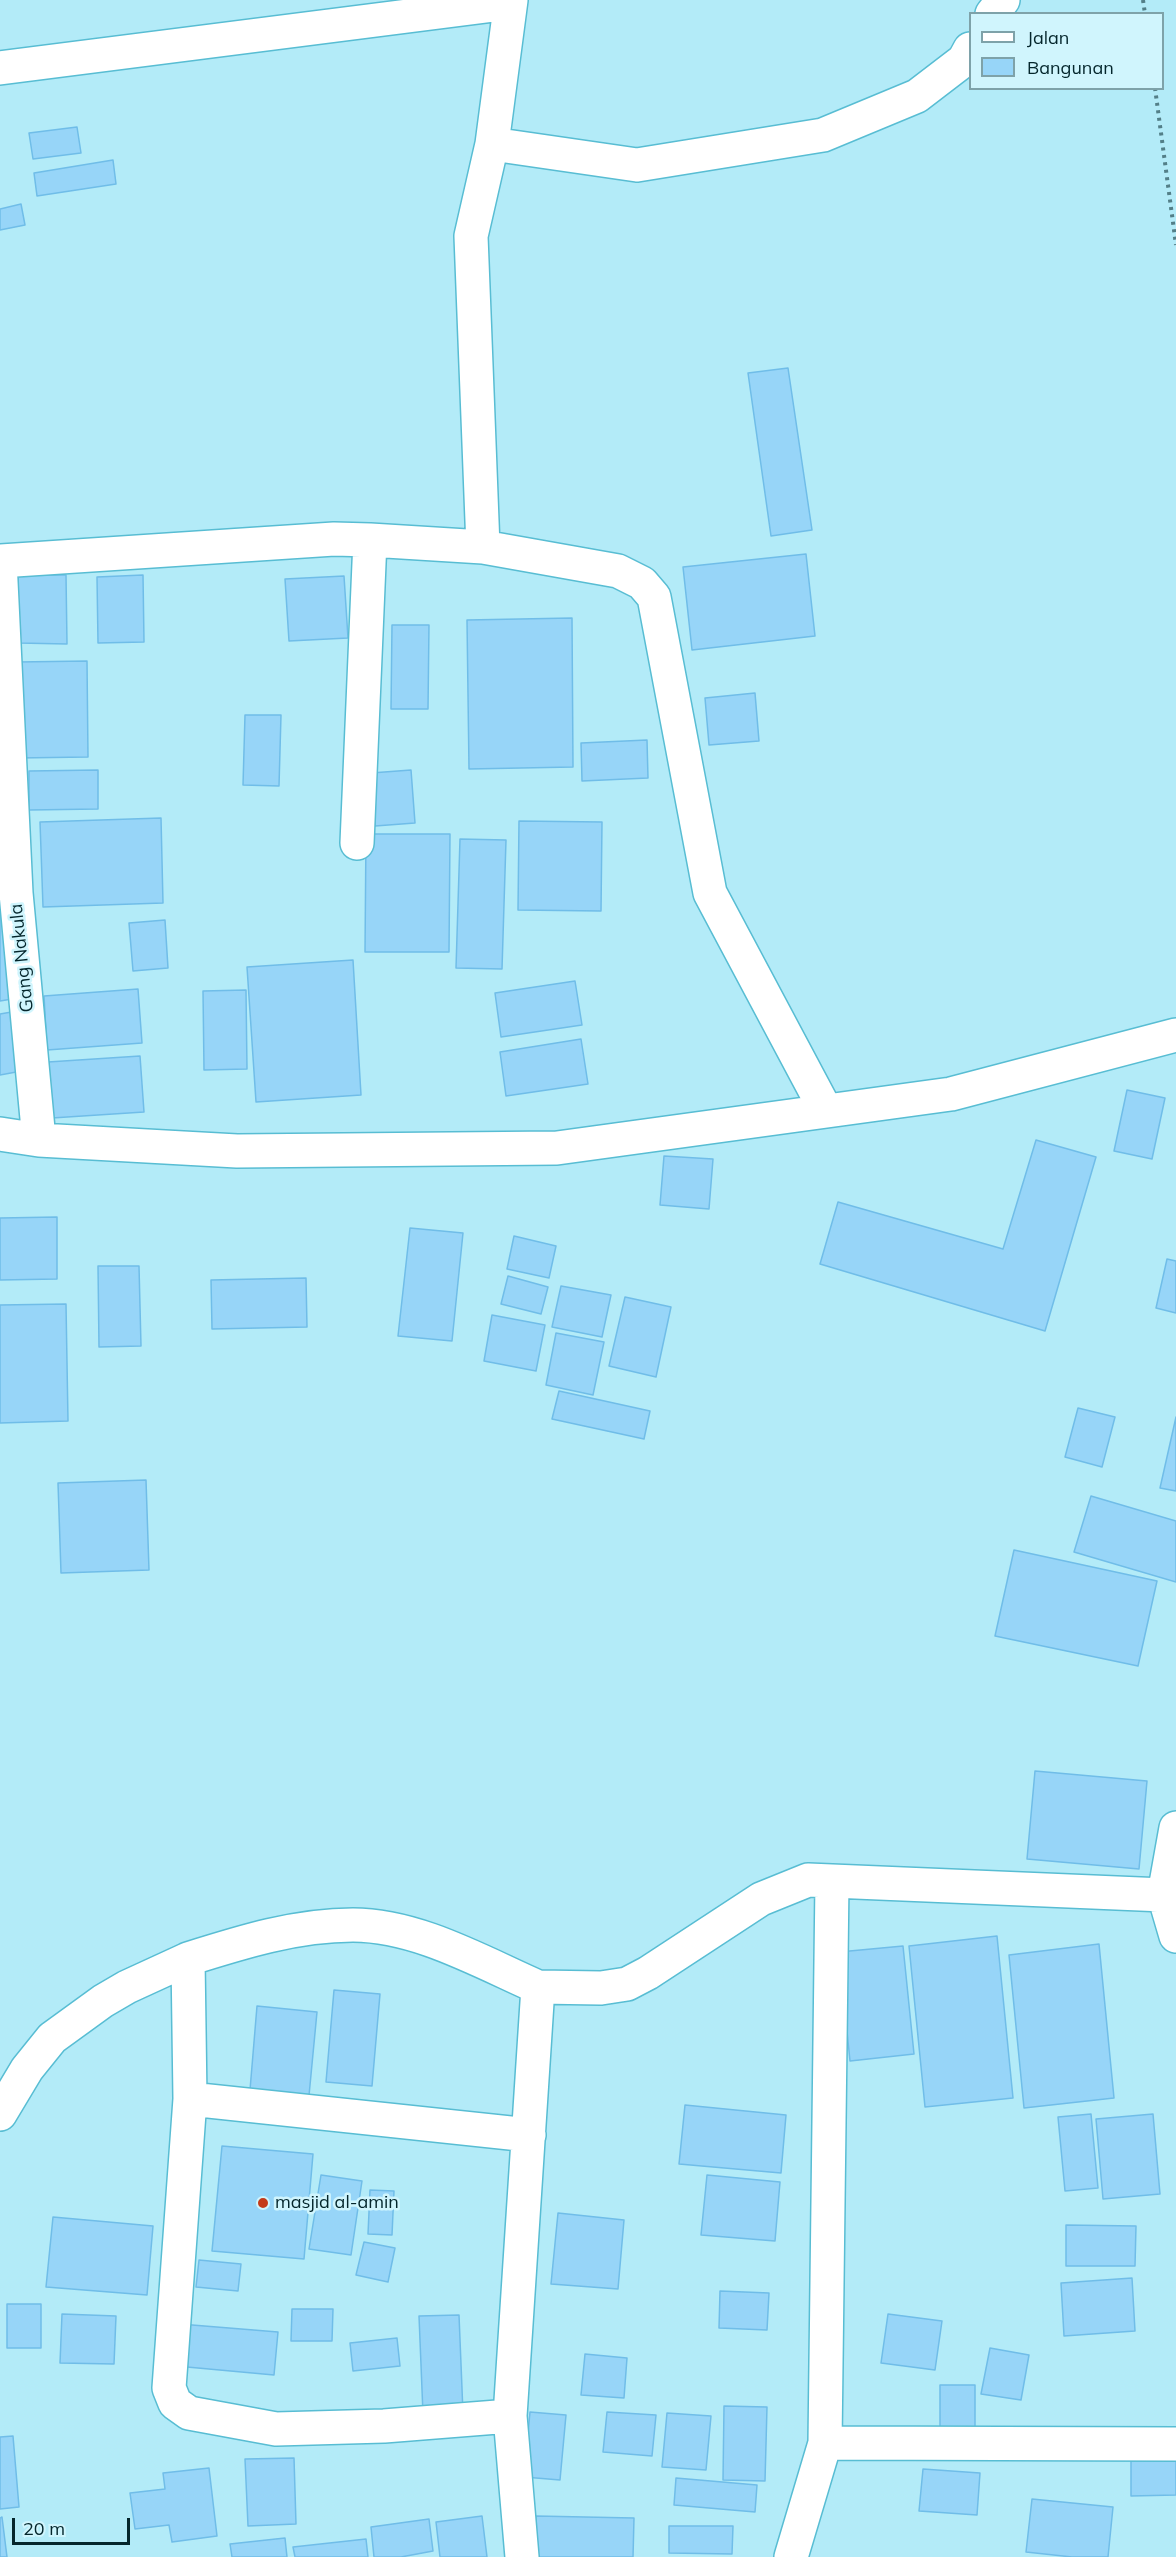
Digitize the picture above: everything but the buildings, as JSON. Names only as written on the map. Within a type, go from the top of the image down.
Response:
[{"type":"street","points":[[994,12],[1003,0]]},
{"type":"street","points":[[0,68],[511,2],[492,144],[471,236],[483,547]]},
{"type":"street","points":[[492,144],[638,165],[823,135],[917,96],[964,60],[969,51]]},
{"type":"street","points":[[0,561],[333,539],[370,540],[483,547],[618,571],[642,583],[654,597],[710,892],[825,1111]]},
{"type":"street","points":[[357,843],[370,540]]},
{"type":"street","name":"Gang Nakula","points":[[0,561],[16,893],[39,1140]]},
{"type":"street","points":[[0,1134],[39,1140],[237,1151],[557,1148],[951,1094],[1176,1035]]},
{"type":"street","points":[[1176,1828],[1164,1895],[1176,1936]]},
{"type":"street","points":[[0,2114],[27,2069],[52,2038],[103,2001],[188,1959],[247,1941],[309,1927],[355,1925],[401,1932],[448,1947],[538,1987],[602,1988],[627,1984],[648,1973],[761,1899],[808,1880],[1164,1895]]},
{"type":"street","points":[[791,2557],[825,2443],[832,1881]]},
{"type":"street","points":[[188,1959],[190,2100],[169,2388],[175,2403],[189,2413],[276,2429],[384,2426],[510,2416]]},
{"type":"street","points":[[522,2557],[510,2416],[538,1987]]},
{"type":"street","points":[[190,2100],[529,2134]]},
{"type":"street","points":[[825,2443],[1176,2444]]},
{"type":"path","points":[[1155,90],[1176,245]]},
{"type":"place","name":"masjid al-amin","points":[[263,2203]]}]
